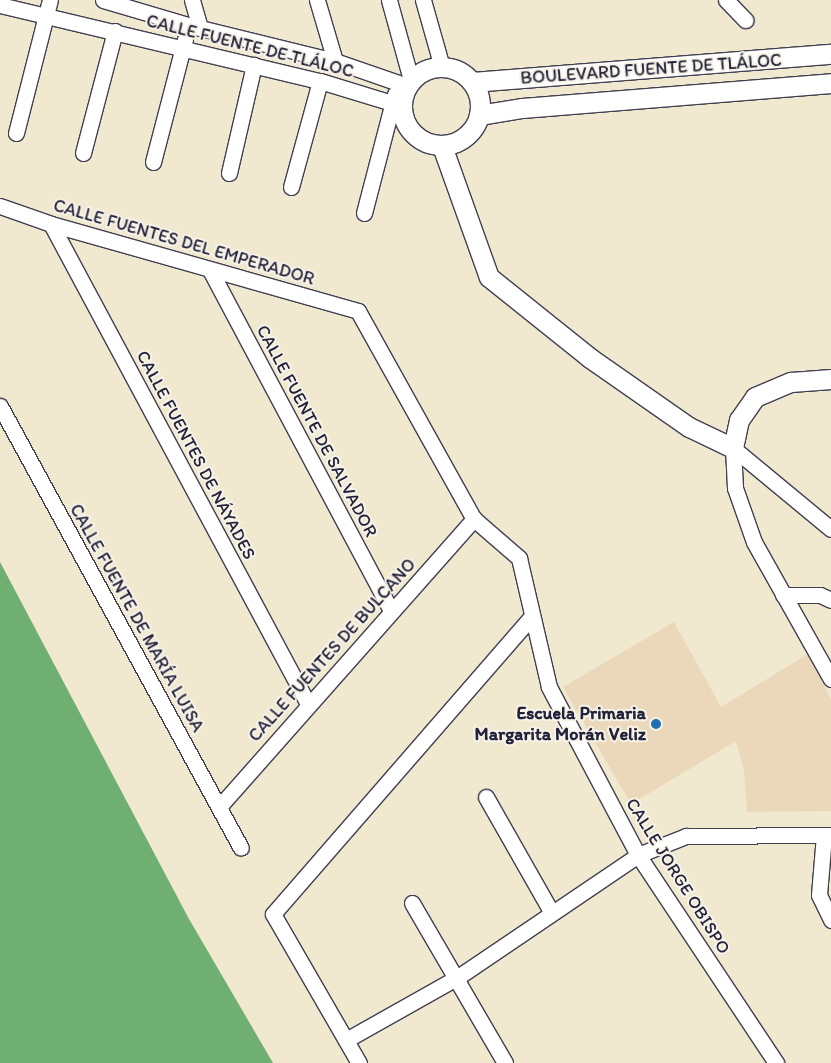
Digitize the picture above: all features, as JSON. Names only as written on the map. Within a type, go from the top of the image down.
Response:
[{"type":"street","name":"CALLE FUENTE DE TLÁLOC","points":[[103,0],[194,27],[335,61],[405,83]]},
{"type":"street","points":[[153,162],[182,47],[194,27],[192,0]]},
{"type":"street","points":[[317,0],[335,61]]},
{"type":"street","points":[[364,214],[405,83],[389,0]]},
{"type":"street","points":[[423,0],[442,66]]},
{"type":"street","points":[[726,0],[745,20]]},
{"type":"street","name":"CALLE FUENTE DE TLÁLOC","points":[[0,5],[48,7],[115,31],[320,82],[397,105]]},
{"type":"street","points":[[16,133],[48,7]]},
{"type":"street","points":[[83,153],[115,31]]},
{"type":"street","points":[[272,70],[276,46]]},
{"type":"street","name":"BOULEVARD FUENTE DE TLÁLOC","points":[[472,82],[831,54]]},
{"type":"street","points":[[229,173],[254,65]]},
{"type":"street","points":[[397,105],[408,128],[417,138],[442,146],[465,137],[479,115],[479,98],[472,82],[464,74],[442,66],[430,68],[405,83]]},
{"type":"street","points":[[292,187],[320,82]]},
{"type":"street","name":"BOULEVARD FUENTE DE TLÁLOC","points":[[479,115],[522,108],[831,82]]},
{"type":"street","points":[[442,146],[489,277],[590,358],[689,427],[733,448],[831,529]]},
{"type":"street","name":"CALLE FUENTES DEL EMPERADOR","points":[[0,206],[51,224],[358,311],[474,519]]},
{"type":"street","name":"CALLE FUENTES DE NÁYADES","points":[[51,224],[308,704]]},
{"type":"street","name":"CALLE FUENTE DE SALVADOR","points":[[210,270],[391,610]]},
{"type":"street","points":[[831,379],[791,382],[756,397],[739,420],[733,448],[738,497],[754,542],[831,680]]},
{"type":"street","name":"CALLE FUENTE DE MARÍA LUISA","points":[[0,406],[241,848]]},
{"type":"street","name":"CALLE FUENTES DE BULCANO","points":[[218,807],[391,610],[474,519]]},
{"type":"street","name":"CALLE JORGE OBISPO","points":[[474,519],[519,558],[531,617],[549,687],[638,854],[776,1063]]},
{"type":"street","points":[[783,595],[820,595],[831,600]]},
{"type":"street","points":[[359,1063],[273,914],[531,617]]},
{"type":"street","points":[[486,797],[552,914]]},
{"type":"street","points":[[346,1040],[458,977],[638,854],[686,836],[828,835],[819,896],[831,920]]},
{"type":"street","points":[[412,903],[458,977],[505,1063]]},
{"type":"shaded area","points":[[674,622],[721,707],[808,654],[831,699],[831,811],[747,812],[744,771],[736,741],[631,804],[563,687]]},
{"type":"green space","points":[[0,562],[189,919],[273,1063],[0,1063]]},
{"type":"place","name":"Escuela Primaria Margarita Morán Veliz","points":[[656,724]]}]
